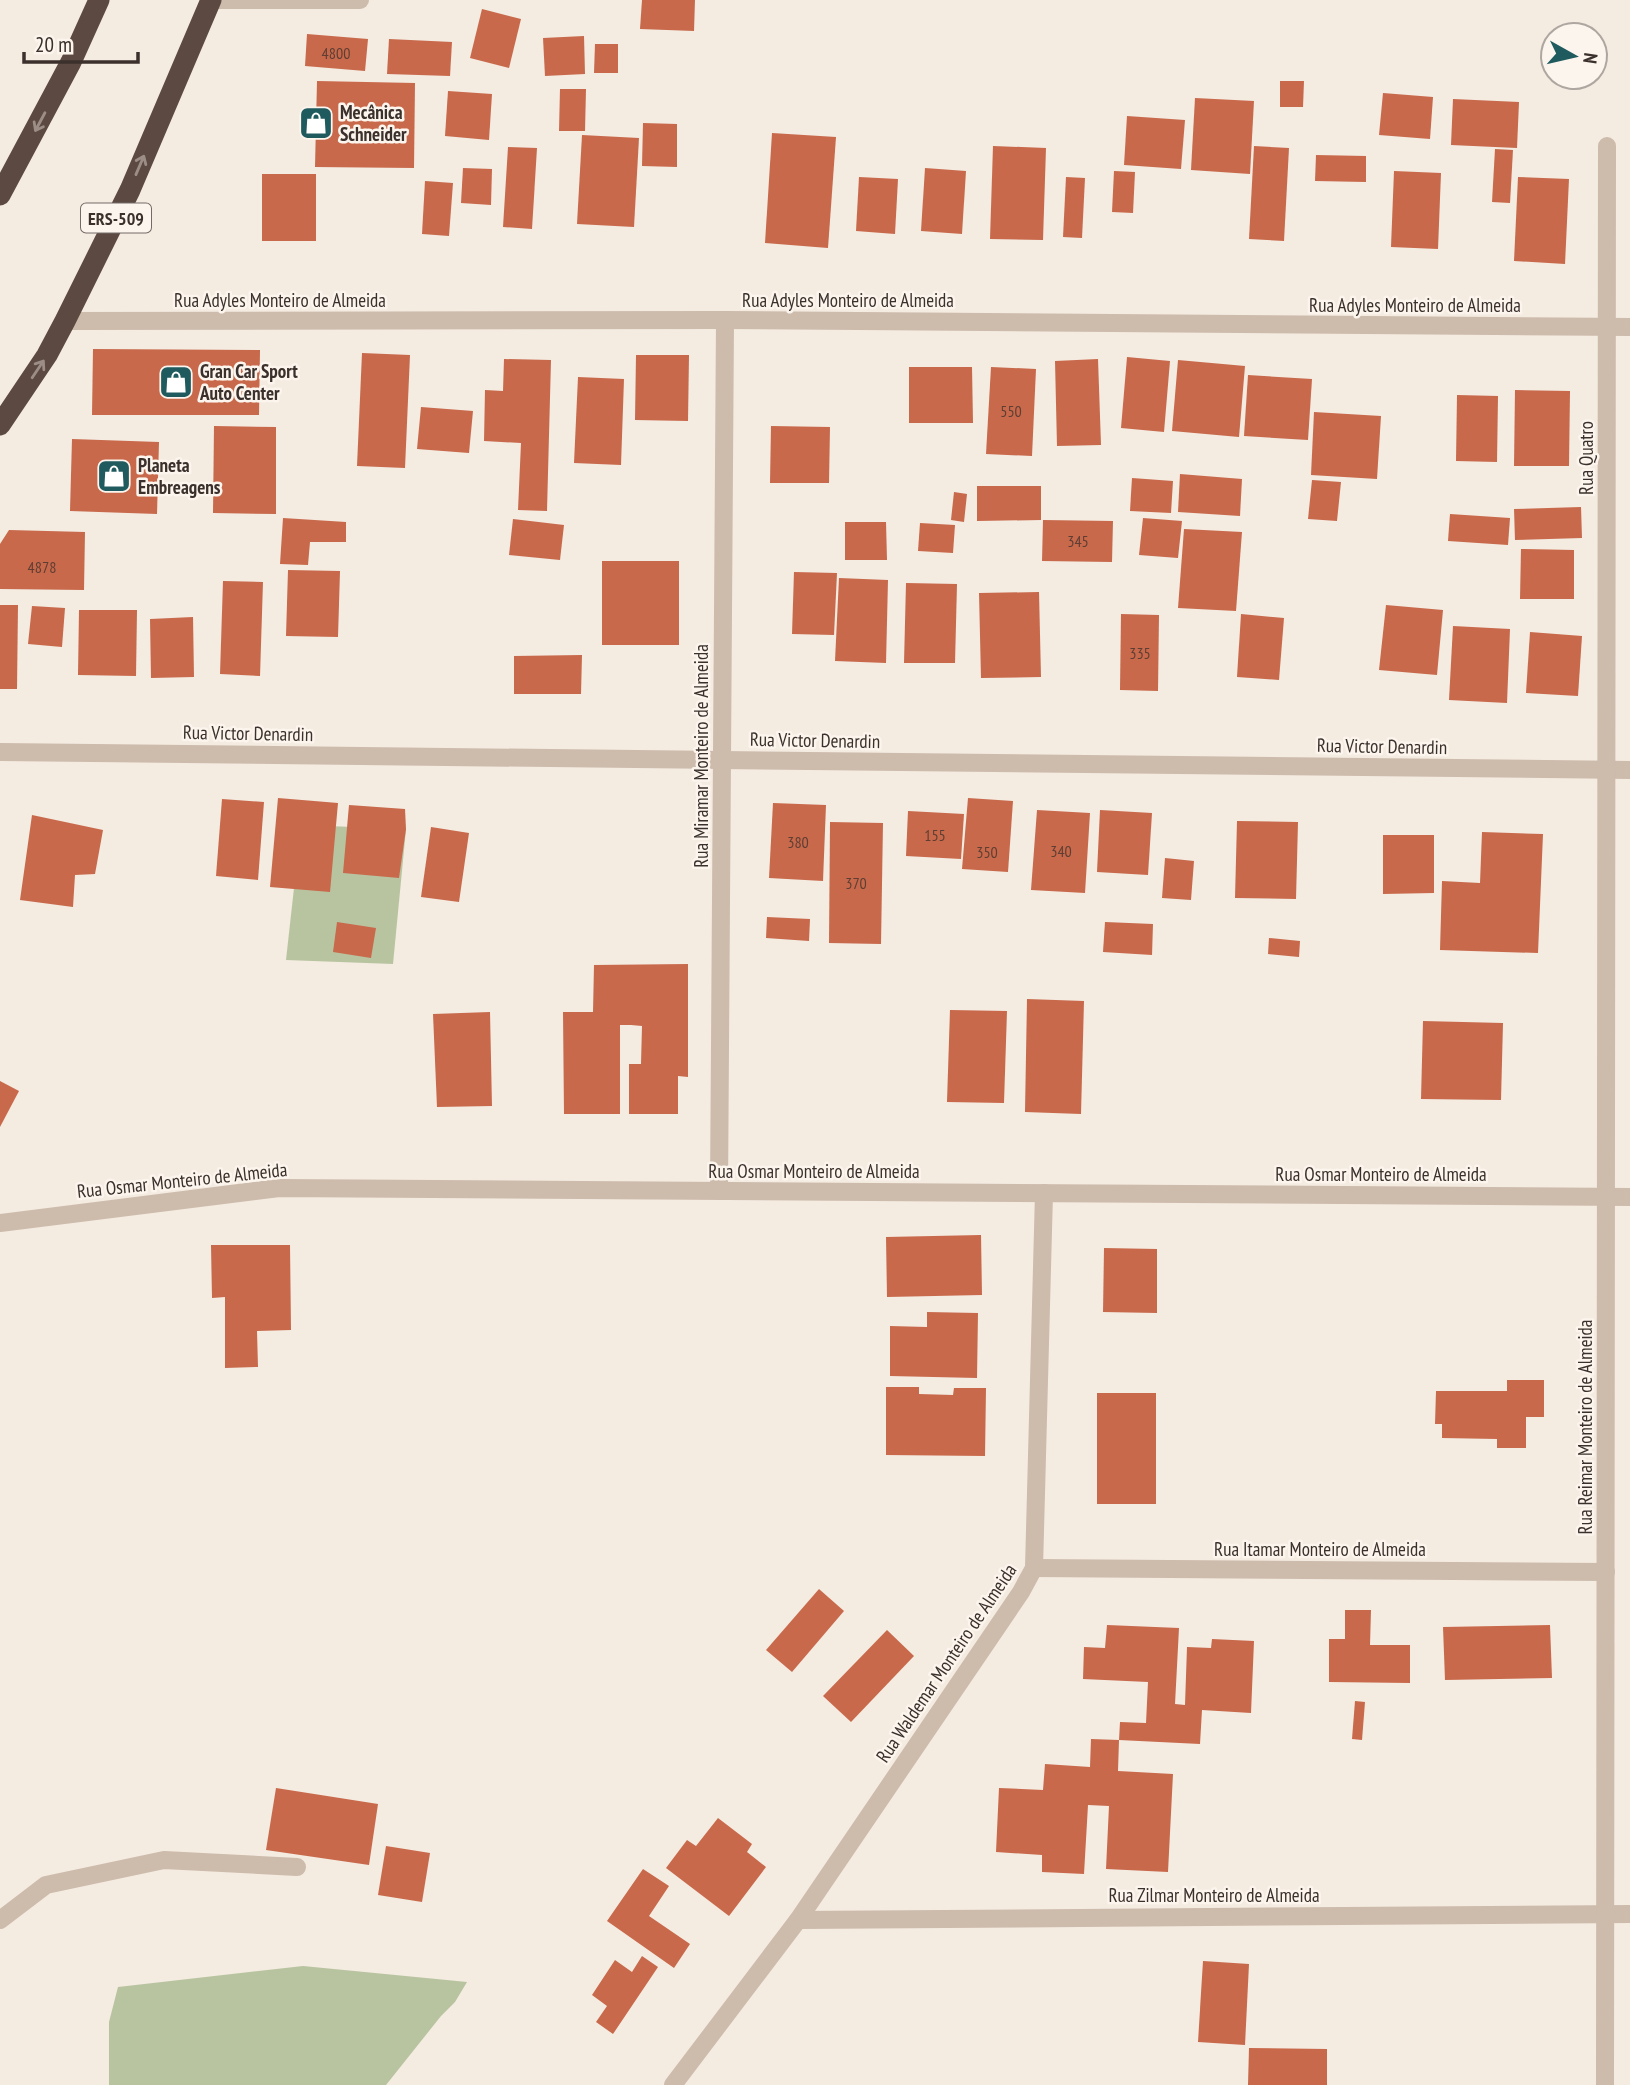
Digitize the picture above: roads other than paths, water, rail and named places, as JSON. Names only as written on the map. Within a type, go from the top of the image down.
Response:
[{"type":"highway","points":[[0,195],[71,62],[99,0]]},
{"type":"highway","name":"ERS-509","points":[[0,425],[47,355],[65,321],[130,190],[211,0]]},
{"type":"street","points":[[211,0],[360,0]]},
{"type":"street","name":"Rua Quatro","points":[[1607,146],[1607,769]]},
{"type":"street","name":"Rua Adyles Monteiro de Almeida","points":[[65,321],[725,320],[1630,327]]},
{"type":"street","name":"Rua Miramar Monteiro de Almeida","points":[[719,1191],[725,320]]},
{"type":"street","name":"Rua Victor Denardin","points":[[0,752],[1630,770]]},
{"type":"street","name":"Rua Reimar Monteiro de Almeida","points":[[1605,2085],[1607,769]]},
{"type":"street","name":"Rua Osmar Monteiro de Almeida","points":[[0,1223],[279,1188],[1630,1197]]},
{"type":"street","name":"Rua Waldemar Monteiro de Almeida","points":[[673,2085],[798,1920],[1021,1592],[1034,1568],[1045,1193]]},
{"type":"street","name":"Rua Itamar Monteiro de Almeida","points":[[1034,1568],[1606,1572]]},
{"type":"street","points":[[0,1920],[46,1885],[164,1860],[297,1867]]},
{"type":"street","name":"Rua Zilmar Monteiro de Almeida","points":[[798,1920],[1630,1914]]},
{"type":"place","name":"Mecânica Schneider","points":[[316,123]]},
{"type":"place","name":"Gran Car Sport Auto Center","points":[[176,382]]},
{"type":"place","name":"Planeta Embreagens","points":[[114,476]]}]
